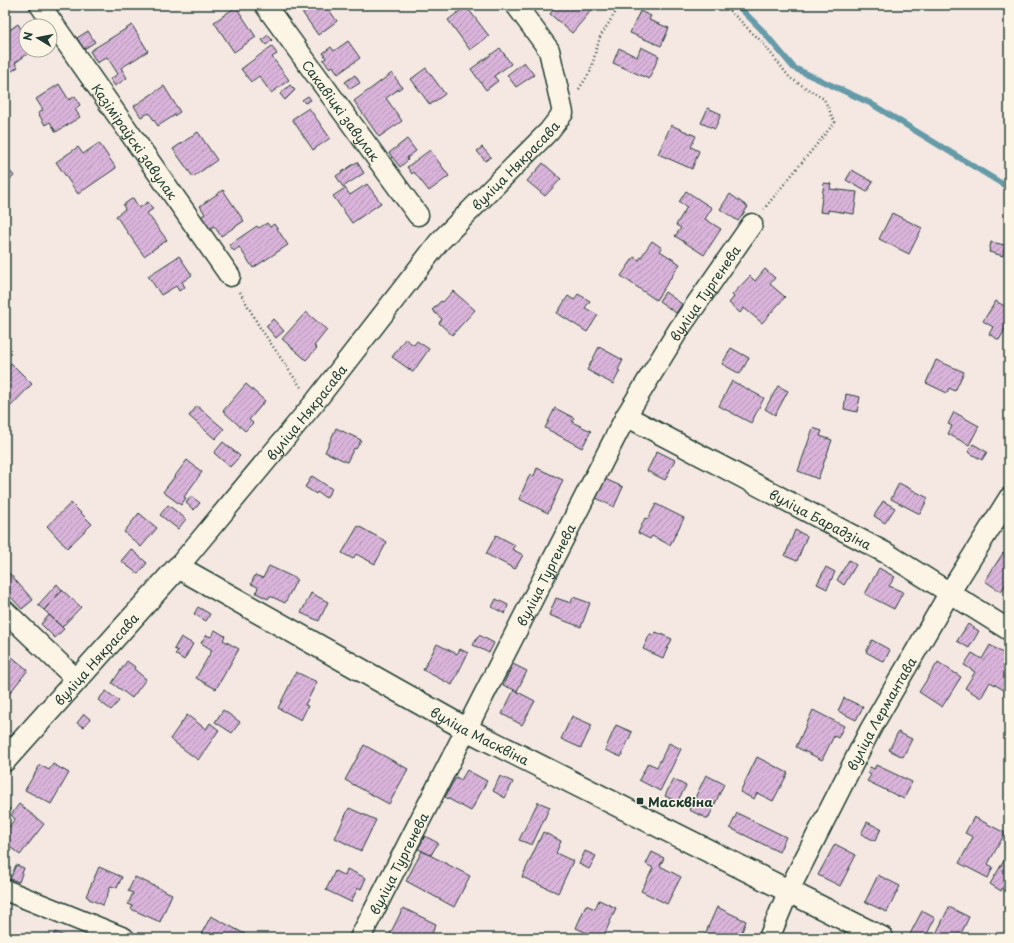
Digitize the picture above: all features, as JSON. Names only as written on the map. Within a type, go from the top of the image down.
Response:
[{"type":"main road","name":"вуліца Някрасава","points":[[5,760],[178,567]]},
{"type":"main road","name":"вуліца Масквіна","points":[[178,567],[466,729],[882,938]]},
{"type":"street","name":"Казіміраўскі завулак","points":[[40,5],[230,276]]},
{"type":"street","name":"Сакавіцкі завулак","points":[[265,5],[418,215]]},
{"type":"street","name":"вуліца Някрасава","points":[[178,567],[315,402],[439,242],[550,130],[563,113],[549,50],[516,5]]},
{"type":"street","name":"вуліца Тургенева","points":[[360,938],[626,416],[679,329],[752,224]]},
{"type":"street","name":"вуліца Барадзіна","points":[[626,416],[886,553],[1009,630]]},
{"type":"street","name":"вуліца Лермантава","points":[[769,938],[789,890],[870,730],[950,592],[1009,498]]},
{"type":"street","points":[[5,612],[77,680]]},
{"type":"street","points":[[5,890],[124,938]]},
{"type":"path","points":[[590,72],[600,37],[620,5]]},
{"type":"path","points":[[724,5],[762,42],[790,78],[824,99],[835,122],[752,224]]},
{"type":"path","points":[[230,276],[259,326],[295,380],[315,402]]},
{"type":"building","points":[[288,5],[301,5],[293,11]]},
{"type":"building","points":[[312,5],[337,5],[329,10],[337,21],[318,35],[302,12]]},
{"type":"building","points":[[473,5],[482,5],[475,9]]},
{"type":"building","points":[[557,5],[596,5],[572,33],[550,14]]},
{"type":"building","points":[[466,6],[489,36],[470,50],[448,20]]},
{"type":"building","points":[[236,7],[256,37],[234,52],[214,22]]},
{"type":"building","points":[[640,11],[651,16],[649,20],[669,28],[661,46],[630,33]]},
{"type":"building","points":[[18,24],[18,58],[22,58],[15,63],[18,67],[6,75],[5,33]]},
{"type":"building","points":[[132,25],[148,51],[121,68],[127,78],[115,86],[110,79],[118,74],[107,57],[97,63],[90,51]]},
{"type":"building","points":[[88,31],[95,42],[84,49],[77,38]]},
{"type":"building","points":[[268,35],[272,40],[266,45],[262,40]]},
{"type":"building","points":[[348,41],[360,58],[338,74],[333,66],[330,68],[323,60],[326,58],[323,53],[331,47],[334,51]]},
{"type":"building","points":[[272,46],[277,54],[272,57],[289,80],[271,93],[259,76],[251,82],[241,69]]},
{"type":"building","points":[[641,47],[659,56],[649,79],[613,63],[619,48],[637,57]]},
{"type":"building","points":[[500,48],[511,64],[494,76],[498,81],[486,90],[471,69]]},
{"type":"building","points":[[524,62],[534,75],[516,87],[507,75]]},
{"type":"building","points":[[426,68],[445,94],[430,105],[411,79]]},
{"type":"building","points":[[392,73],[402,87],[386,98],[402,121],[379,137],[354,101]]},
{"type":"building","points":[[355,75],[360,83],[350,89],[345,82]]},
{"type":"building","points":[[59,84],[69,100],[75,96],[80,105],[75,109],[80,117],[56,132],[50,122],[45,125],[38,113],[43,110],[36,99]]},
{"type":"building","points":[[290,85],[295,90],[285,100],[280,94]]},
{"type":"building","points":[[164,86],[180,112],[158,126],[149,113],[141,117],[134,106]]},
{"type":"building","points":[[308,96],[311,100],[305,103],[302,100]]},
{"type":"building","points":[[309,108],[330,138],[313,150],[292,119]]},
{"type":"building","points":[[708,108],[721,114],[715,129],[701,123]]},
{"type":"building","points":[[671,125],[696,136],[691,147],[699,151],[692,169],[658,154]]},
{"type":"building","points":[[198,132],[217,160],[193,177],[173,149]]},
{"type":"building","points":[[407,139],[416,151],[407,158],[408,160],[400,167],[389,153]]},
{"type":"building","points":[[99,143],[116,168],[78,194],[56,162],[78,147],[83,154]]},
{"type":"building","points":[[482,147],[491,157],[485,161],[477,151]]},
{"type":"building","points":[[430,150],[449,176],[429,191],[414,172],[412,174],[407,167]]},
{"type":"building","points":[[357,162],[364,173],[343,187],[336,176]]},
{"type":"building","points":[[543,163],[561,179],[545,196],[527,181]]},
{"type":"building","points":[[5,165],[14,176],[5,183]]},
{"type":"building","points":[[852,170],[873,182],[867,192],[846,180]]},
{"type":"building","points":[[824,183],[831,184],[830,189],[857,192],[854,214],[828,210],[828,213],[820,212]]},
{"type":"building","points":[[367,184],[381,203],[352,223],[333,196],[345,188],[350,195]]},
{"type":"building","points":[[223,190],[244,221],[221,236],[214,226],[208,230],[199,218],[205,214],[200,206]]},
{"type":"building","points":[[686,191],[712,208],[705,219],[721,229],[704,255],[675,236],[681,228],[676,225],[687,207],[679,202]]},
{"type":"building","points":[[730,194],[748,207],[738,221],[720,209]]},
{"type":"building","points":[[133,198],[139,208],[148,202],[153,209],[147,213],[167,240],[144,256],[116,216],[125,209],[123,205]]},
{"type":"building","points":[[892,213],[922,228],[909,254],[879,239]]},
{"type":"building","points":[[267,223],[270,227],[274,224],[288,245],[253,268],[239,247],[234,251],[229,245],[257,226],[259,228]]},
{"type":"building","points":[[652,241],[662,248],[660,251],[680,264],[656,300],[621,276],[634,257],[639,260]]},
{"type":"building","points":[[991,242],[1005,245],[1003,256],[989,252]]},
{"type":"building","points":[[179,256],[192,275],[182,282],[185,287],[179,291],[176,286],[161,295],[148,276]]},
{"type":"building","points":[[765,269],[775,278],[770,284],[785,297],[762,323],[744,308],[740,313],[729,303],[734,297],[732,295],[750,276],[755,281]]},
{"type":"building","points":[[453,291],[475,310],[452,335],[439,323],[442,319],[432,310],[441,301],[443,302]]},
{"type":"building","points":[[665,292],[682,304],[676,313],[659,301]]},
{"type":"building","points":[[578,294],[590,301],[585,308],[598,315],[587,332],[557,313],[568,296],[574,300]]},
{"type":"building","points":[[996,301],[1009,309],[1009,322],[999,340],[989,334],[993,327],[983,321]]},
{"type":"building","points":[[306,312],[327,330],[314,346],[317,348],[306,360],[282,339]]},
{"type":"building","points":[[273,319],[284,331],[276,338],[266,326]]},
{"type":"building","points":[[405,339],[414,345],[417,341],[429,349],[413,372],[392,357]]},
{"type":"building","points":[[599,347],[623,360],[618,370],[620,371],[613,384],[587,370]]},
{"type":"building","points":[[731,348],[749,358],[740,374],[722,364]]},
{"type":"building","points":[[936,360],[964,372],[955,391],[949,388],[947,393],[926,383]]},
{"type":"building","points":[[11,363],[32,384],[9,408],[5,404],[5,369]]},
{"type":"building","points":[[732,381],[764,398],[751,423],[719,406]]},
{"type":"building","points":[[246,384],[265,401],[249,420],[253,423],[245,431],[223,411]]},
{"type":"building","points":[[778,386],[788,391],[775,415],[765,409]]},
{"type":"building","points":[[846,394],[860,397],[857,412],[844,409]]},
{"type":"building","points":[[197,406],[224,429],[215,439],[189,416]]},
{"type":"building","points":[[555,408],[574,418],[572,422],[591,431],[582,448],[545,428]]},
{"type":"building","points":[[954,412],[979,426],[969,445],[948,434],[952,426],[948,424]]},
{"type":"building","points":[[336,428],[361,440],[356,449],[354,448],[347,462],[325,452]]},
{"type":"building","points":[[813,428],[822,431],[820,436],[832,440],[818,479],[798,471]]},
{"type":"building","points":[[223,442],[240,456],[230,467],[214,453]]},
{"type":"building","points":[[973,444],[987,452],[982,460],[968,452]]},
{"type":"building","points":[[657,451],[675,460],[665,480],[647,471]]},
{"type":"building","points":[[187,460],[202,472],[184,497],[186,498],[181,505],[163,492]]},
{"type":"building","points":[[537,468],[563,480],[548,513],[519,499],[530,474],[534,476]]},
{"type":"building","points":[[312,476],[332,489],[326,498],[305,487]]},
{"type":"building","points":[[605,479],[623,487],[614,507],[596,498]]},
{"type":"building","points":[[899,483],[928,498],[920,514],[891,499]]},
{"type":"building","points":[[191,496],[200,503],[194,510],[186,503]]},
{"type":"building","points":[[883,501],[895,508],[885,523],[874,516]]},
{"type":"building","points":[[71,503],[92,524],[67,548],[47,526]]},
{"type":"building","points":[[656,504],[684,518],[670,545],[652,536],[650,539],[638,533],[645,518],[648,519]]},
{"type":"building","points":[[168,505],[186,519],[178,529],[160,515]]},
{"type":"building","points":[[139,513],[157,528],[141,547],[124,532]]},
{"type":"building","points":[[358,526],[387,542],[375,564],[356,554],[353,559],[342,553]]},
{"type":"building","points":[[795,530],[807,536],[797,561],[785,556]]},
{"type":"building","points":[[496,535],[515,545],[512,549],[523,555],[515,569],[486,554]]},
{"type":"building","points":[[5,540],[11,546],[5,552]]},
{"type":"building","points":[[131,549],[147,563],[138,574],[121,561]]},
{"type":"building","points":[[1003,553],[1009,557],[1009,579],[1001,592],[985,581]]},
{"type":"building","points":[[849,560],[856,565],[844,585],[837,580]]},
{"type":"building","points":[[269,566],[297,579],[285,603],[270,596],[268,599],[256,593],[258,587],[251,584],[255,575],[263,578]]},
{"type":"building","points":[[826,567],[835,572],[827,589],[817,584]]},
{"type":"building","points":[[879,568],[895,577],[889,586],[903,592],[894,609],[865,594]]},
{"type":"building","points":[[9,573],[33,600],[22,609],[5,591],[5,576]]},
{"type":"building","points":[[57,584],[62,590],[44,610],[38,605]]},
{"type":"building","points":[[62,590],[81,607],[62,627],[44,610]]},
{"type":"building","points":[[311,593],[328,602],[319,621],[301,613]]},
{"type":"building","points":[[573,597],[590,603],[581,627],[549,615],[556,598],[571,603]]},
{"type":"building","points":[[496,599],[508,605],[505,614],[492,607]]},
{"type":"building","points":[[198,607],[210,614],[206,621],[194,614]]},
{"type":"building","points":[[49,615],[64,629],[55,638],[41,624]]},
{"type":"building","points":[[968,624],[979,631],[969,648],[957,641]]},
{"type":"building","points":[[215,630],[225,636],[223,640],[239,649],[216,689],[196,678],[212,650],[201,643],[206,635],[211,637]]},
{"type":"building","points":[[656,632],[672,639],[663,658],[643,649],[650,634],[654,635]]},
{"type":"building","points":[[479,635],[494,643],[489,653],[473,645]]},
{"type":"building","points":[[181,637],[193,644],[184,660],[175,654],[178,651],[174,649]]},
{"type":"building","points":[[872,640],[890,650],[884,662],[866,652]]},
{"type":"building","points":[[437,644],[457,654],[460,649],[468,653],[452,685],[423,670]]},
{"type":"building","points":[[990,645],[1009,657],[1009,693],[990,682],[981,698],[965,688],[975,672],[964,665],[972,653],[982,659]]},
{"type":"building","points":[[7,653],[28,670],[8,695],[5,693],[5,655]]},
{"type":"building","points":[[127,661],[146,679],[132,698],[112,683]]},
{"type":"building","points":[[938,662],[961,677],[942,707],[919,692]]},
{"type":"building","points":[[513,664],[527,671],[517,691],[503,685]]},
{"type":"building","points":[[296,672],[317,682],[305,705],[308,706],[301,720],[278,708]]},
{"type":"building","points":[[514,690],[535,701],[522,725],[502,714]]},
{"type":"building","points":[[106,691],[119,701],[111,710],[98,700]]},
{"type":"building","points":[[844,698],[863,707],[856,720],[838,711]]},
{"type":"building","points":[[223,710],[240,722],[232,733],[215,722]]},
{"type":"building","points":[[813,710],[844,726],[838,738],[834,736],[822,760],[796,747]]},
{"type":"building","points":[[84,714],[90,719],[83,727],[77,723]]},
{"type":"building","points":[[187,715],[206,729],[210,723],[219,730],[198,760],[170,739]]},
{"type":"building","points":[[572,716],[592,725],[581,748],[561,739]]},
{"type":"building","points":[[616,725],[632,732],[621,757],[605,750]]},
{"type":"building","points":[[898,732],[912,739],[903,757],[889,750]]},
{"type":"building","points":[[669,743],[681,749],[660,791],[639,780],[648,763],[657,767]]},
{"type":"building","points":[[364,745],[408,769],[389,804],[345,780]]},
{"type":"building","points":[[757,757],[788,773],[773,801],[757,793],[754,799],[740,792]]},
{"type":"building","points":[[53,764],[69,773],[51,804],[25,790],[40,765],[49,770]]},
{"type":"building","points":[[876,765],[912,782],[904,799],[867,781],[871,775],[868,773],[870,767],[874,769]]},
{"type":"building","points":[[467,770],[487,781],[471,811],[445,797],[456,777],[461,780]]},
{"type":"building","points":[[706,775],[724,784],[708,819],[689,810]]},
{"type":"building","points":[[500,776],[513,782],[505,798],[493,791]]},
{"type":"building","points":[[673,779],[686,786],[677,802],[665,796]]},
{"type":"building","points":[[538,802],[550,807],[532,845],[519,840]]},
{"type":"building","points":[[5,804],[10,809],[5,815]]},
{"type":"building","points":[[19,804],[44,824],[20,855],[5,843],[5,832],[15,819],[11,815]]},
{"type":"building","points":[[349,808],[376,820],[361,851],[335,838]]},
{"type":"building","points":[[737,813],[786,837],[779,852],[730,828]]},
{"type":"building","points":[[974,817],[1005,833],[988,864],[993,867],[988,878],[959,863],[973,837],[965,833]]},
{"type":"building","points":[[867,822],[881,829],[875,841],[861,834]]},
{"type":"building","points":[[543,832],[561,841],[556,853],[573,861],[558,893],[522,877]]},
{"type":"building","points":[[425,836],[438,843],[431,855],[418,849]]},
{"type":"building","points":[[835,844],[856,855],[840,886],[818,875]]},
{"type":"building","points":[[422,851],[470,876],[454,907],[406,881]]},
{"type":"building","points":[[585,851],[596,856],[589,869],[579,864]]},
{"type":"building","points":[[652,852],[664,858],[660,866],[681,877],[667,904],[641,891],[653,868],[646,864]]},
{"type":"building","points":[[1005,859],[1009,861],[1009,877],[1001,891],[990,884]]},
{"type":"building","points":[[16,865],[24,868],[19,882],[10,879]]},
{"type":"building","points":[[99,867],[122,877],[117,888],[111,886],[103,905],[89,899],[86,896]]},
{"type":"building","points":[[347,869],[366,878],[361,889],[358,888],[351,902],[326,890],[335,871],[345,876]]},
{"type":"building","points":[[878,875],[900,886],[887,912],[865,902]]},
{"type":"building","points":[[135,877],[172,894],[160,922],[131,909],[133,906],[128,904],[133,893],[128,891]]},
{"type":"building","points":[[599,900],[616,908],[603,938],[598,938],[576,928],[586,905],[595,909]]},
{"type":"building","points":[[717,907],[746,921],[740,937],[742,938],[713,938],[705,934]]},
{"type":"building","points":[[949,907],[969,917],[959,938],[934,938]]},
{"type":"building","points":[[403,908],[436,924],[430,938],[394,938],[389,936]]},
{"type":"building","points":[[922,911],[935,918],[925,938],[913,938],[909,936]]},
{"type":"building","points":[[211,916],[245,934],[243,938],[199,938]]},
{"type":"building","points":[[55,932],[68,938],[52,938]]},
{"type":"waterway","points":[[737,5],[761,29],[794,68],[870,103],[1009,188]]},
{"type":"place","name":"Масквіна","points":[[640,801]]}]
